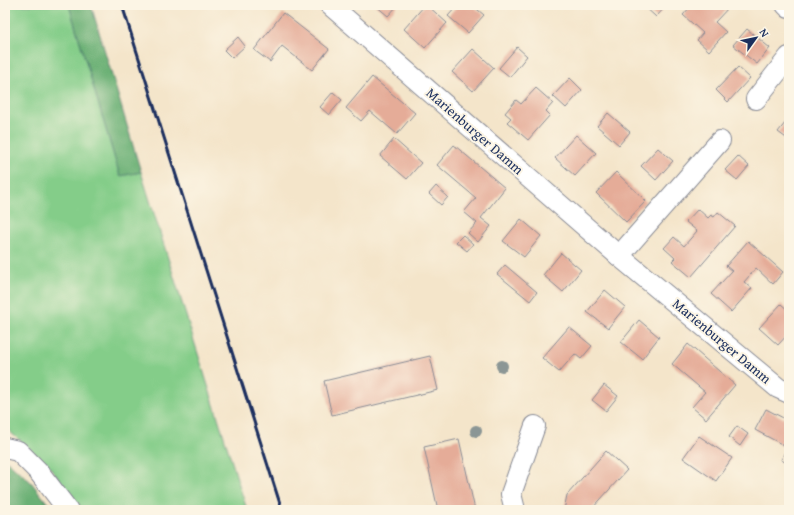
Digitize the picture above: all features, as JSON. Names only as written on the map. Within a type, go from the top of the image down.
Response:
[{"type":"street","name":"Marienburger Damm","points":[[330,5],[620,256],[778,388],[789,393]]},
{"type":"street","points":[[786,5],[789,8]]},
{"type":"street","points":[[756,99],[789,57]]},
{"type":"street","points":[[620,256],[720,141]]},
{"type":"street","points":[[515,510],[511,494],[535,426]]},
{"type":"street","points":[[5,448],[18,452],[33,466],[68,510]]},
{"type":"green space","points":[[69,5],[120,176],[141,172],[247,510],[82,510],[49,466],[9,431],[5,425],[5,6]]},
{"type":"green space","points":[[69,5],[91,5],[141,172],[120,176]]},
{"type":"green space","points":[[5,461],[7,461],[31,482],[53,510],[5,510]]},
{"type":"building","points":[[375,5],[398,5],[388,16]]},
{"type":"building","points":[[425,5],[427,5],[447,23],[425,48],[404,29]]},
{"type":"building","points":[[458,5],[472,5],[484,15],[468,33],[448,16]]},
{"type":"building","points":[[643,5],[667,5],[656,17]]},
{"type":"building","points":[[692,5],[694,7],[696,5],[731,5],[715,22],[726,32],[709,51],[697,40],[703,33],[683,15]]},
{"type":"building","points":[[283,13],[329,49],[312,70],[282,46],[270,62],[254,50]]},
{"type":"building","points":[[747,29],[770,48],[757,64],[733,45]]},
{"type":"building","points":[[238,37],[245,46],[232,58],[224,50]]},
{"type":"building","points":[[517,47],[527,56],[510,77],[499,68]]},
{"type":"building","points":[[473,49],[494,68],[473,91],[452,72]]},
{"type":"building","points":[[738,67],[750,78],[728,102],[716,90]]},
{"type":"building","points":[[372,77],[415,113],[397,134],[370,111],[361,121],[346,108]]},
{"type":"building","points":[[570,78],[582,90],[566,108],[553,96]]},
{"type":"building","points":[[536,88],[553,103],[546,111],[550,115],[528,140],[507,122],[511,118],[505,113],[516,100],[521,104]]},
{"type":"building","points":[[333,92],[342,100],[329,115],[320,107]]},
{"type":"building","points":[[608,113],[630,132],[619,145],[597,126]]},
{"type":"building","points":[[789,118],[789,140],[778,132]]},
{"type":"building","points":[[576,135],[596,153],[575,176],[555,158]]},
{"type":"building","points":[[394,139],[421,163],[407,179],[380,156]]},
{"type":"building","points":[[454,145],[505,188],[481,218],[491,226],[478,242],[468,233],[477,223],[464,212],[476,198],[437,165]]},
{"type":"building","points":[[658,148],[673,161],[656,180],[641,166]]},
{"type":"building","points":[[738,156],[749,166],[737,180],[725,170]]},
{"type":"building","points":[[616,172],[646,201],[626,222],[596,193]]},
{"type":"building","points":[[436,186],[448,197],[441,205],[429,194]]},
{"type":"building","points":[[698,209],[708,218],[711,215],[714,217],[718,212],[735,226],[691,277],[672,261],[675,258],[664,248],[674,237],[684,246],[697,231],[686,222]]},
{"type":"building","points":[[521,219],[541,236],[524,257],[503,241]]},
{"type":"building","points":[[463,235],[473,244],[467,251],[456,242]]},
{"type":"building","points":[[748,241],[783,272],[773,284],[756,268],[744,282],[752,288],[731,312],[711,294],[732,271],[726,266]]},
{"type":"building","points":[[561,253],[581,270],[563,292],[543,275]]},
{"type":"building","points":[[505,265],[537,292],[530,301],[497,274]]},
{"type":"building","points":[[605,290],[625,307],[608,328],[587,312]]},
{"type":"building","points":[[781,304],[789,311],[789,333],[778,345],[759,328]]},
{"type":"building","points":[[639,320],[659,337],[642,359],[621,342]]},
{"type":"building","points":[[569,327],[592,346],[581,359],[575,354],[559,372],[542,358]]},
{"type":"building","points":[[688,344],[735,385],[706,419],[692,407],[705,392],[672,364]]},
{"type":"building","points":[[430,356],[438,390],[332,415],[324,381]]},
{"type":"building","points":[[604,385],[618,396],[606,411],[592,400]]},
{"type":"building","points":[[766,409],[789,421],[789,464],[781,460],[787,447],[755,430]]},
{"type":"building","points":[[737,426],[748,434],[740,446],[729,437]]},
{"type":"building","points":[[699,436],[732,458],[716,481],[683,458]]},
{"type":"building","points":[[459,439],[475,510],[438,510],[424,447]]},
{"type":"building","points":[[606,451],[627,470],[591,510],[564,510],[567,495]]},
{"type":"railway","points":[[122,5],[282,510]]}]
